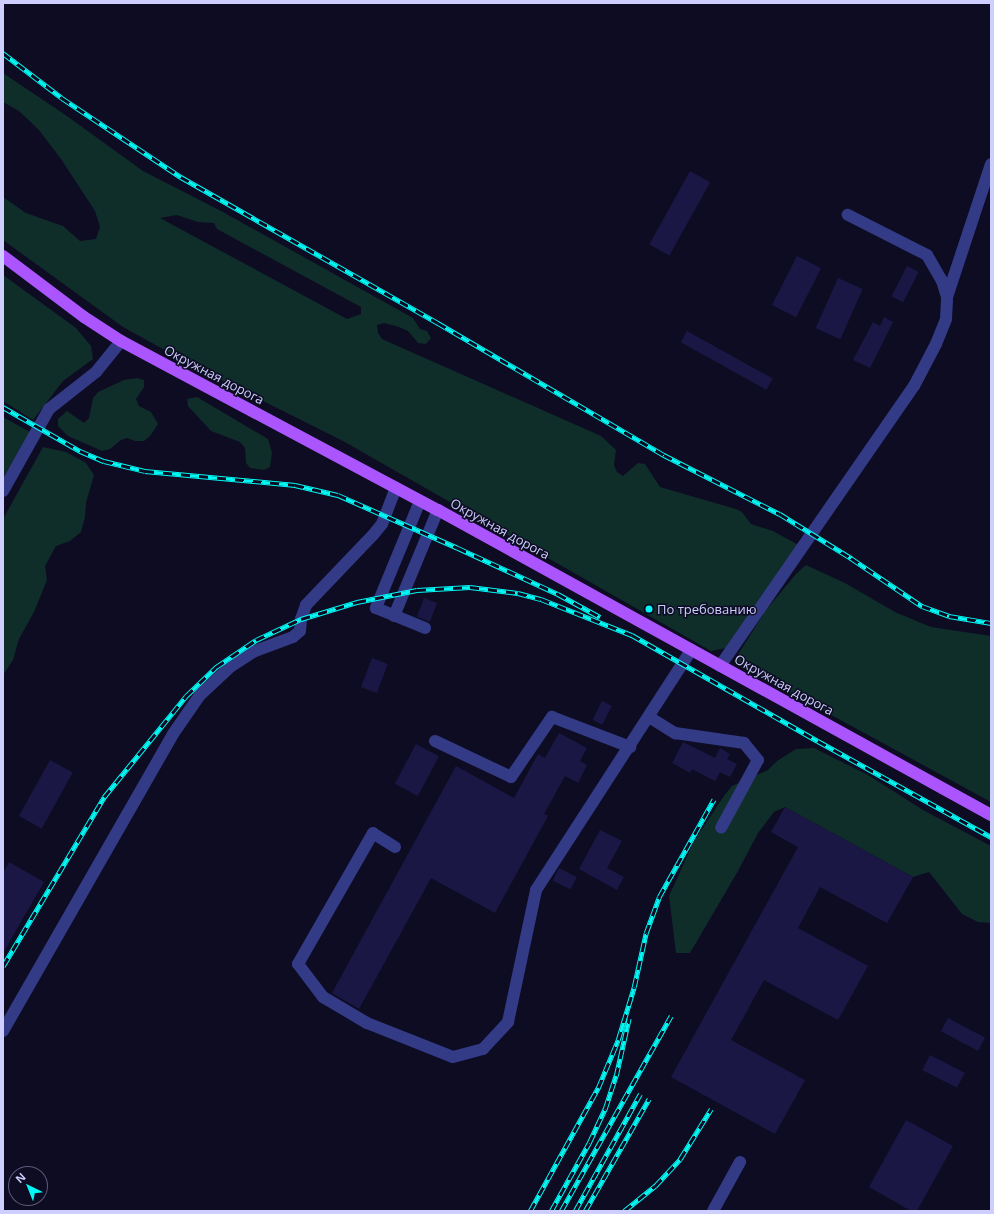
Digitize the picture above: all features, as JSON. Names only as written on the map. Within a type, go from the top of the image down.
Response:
[{"type":"main road","name":"Окружная дорога","points":[[3,256],[84,317],[121,341],[438,510],[991,815]]},
{"type":"street","points":[[720,666],[914,386],[936,344],[946,319],[947,297],[991,164]]},
{"type":"street","points":[[848,215],[927,255],[942,281],[947,297]]},
{"type":"street","points":[[3,491],[49,410],[96,372],[121,341]]},
{"type":"street","points":[[3,1031],[173,734],[200,695],[230,667],[255,651],[293,637],[300,631],[301,619],[306,605],[382,524],[396,488]]},
{"type":"street","points":[[420,501],[376,608],[424,628]]},
{"type":"street","points":[[394,616],[438,510]]},
{"type":"street","points":[[395,847],[373,833],[298,964],[323,997],[367,1023],[453,1057],[482,1050],[508,1022],[536,890],[692,650]]},
{"type":"street","points":[[435,742],[511,776],[552,717],[630,747]]},
{"type":"street","points":[[649,717],[675,733],[744,743],[758,760],[721,828]]},
{"type":"street","points":[[713,1211],[740,1162]]},
{"type":"green space","points":[[3,73],[67,116],[143,171],[223,212],[413,318],[420,329],[427,331],[431,338],[426,344],[418,343],[408,331],[384,323],[377,325],[378,333],[382,339],[601,436],[616,450],[614,465],[617,472],[623,476],[638,463],[645,464],[660,487],[736,509],[742,512],[751,524],[773,531],[800,546],[731,647],[711,651],[343,441],[199,369],[123,327],[3,240],[3,197],[26,213],[63,226],[80,241],[96,239],[100,227],[95,211],[61,159],[39,130],[19,111],[3,102]],"holes":[[[177,215],[198,222],[214,223],[217,229],[361,307],[361,314],[347,319],[160,218]]]},
{"type":"green space","points":[[3,275],[76,328],[91,346],[93,359],[63,381],[33,420],[3,401]]},
{"type":"green space","points":[[137,378],[144,380],[144,387],[136,399],[139,406],[151,412],[158,424],[150,436],[144,441],[135,441],[127,438],[121,440],[110,449],[102,451],[68,436],[58,426],[58,419],[67,411],[84,423],[89,418],[93,398],[98,392],[124,380]]},
{"type":"green space","points":[[197,397],[268,439],[272,453],[270,467],[264,470],[250,468],[246,463],[245,448],[240,442],[211,431],[188,406],[187,399]]},
{"type":"green space","points":[[3,417],[30,432],[3,478]]},
{"type":"green space","points":[[43,447],[66,452],[86,463],[94,475],[86,503],[85,517],[81,532],[70,541],[56,546],[45,566],[47,580],[34,612],[19,639],[13,660],[3,675],[3,519]]},
{"type":"green space","points":[[806,565],[845,583],[895,612],[931,627],[991,636],[991,802],[736,663],[735,659],[766,610],[796,574]]},
{"type":"green space","points":[[814,748],[868,775],[923,810],[991,846],[991,923],[978,922],[962,914],[929,872],[913,877],[785,807],[774,812],[758,833],[738,871],[690,953],[676,953],[669,896],[694,841],[724,796],[732,786],[768,770],[777,761],[796,749]]},
{"type":"building","points":[[690,171],[710,182],[669,256],[649,244]]},
{"type":"building","points":[[797,256],[821,268],[796,317],[772,305]]},
{"type":"building","points":[[907,266],[919,272],[903,302],[892,296]]},
{"type":"building","points":[[838,278],[863,289],[840,339],[816,328]]},
{"type":"building","points":[[884,317],[893,322],[870,368],[853,360],[873,322],[880,326]]},
{"type":"building","points":[[687,331],[773,379],[766,390],[681,342]]},
{"type":"building","points":[[424,598],[437,603],[430,622],[417,617]]},
{"type":"building","points":[[372,658],[388,664],[377,693],[361,687]]},
{"type":"building","points":[[602,701],[612,706],[602,725],[592,720]]},
{"type":"building","points":[[559,733],[587,748],[580,761],[587,765],[578,783],[565,776],[544,814],[548,816],[495,913],[431,878],[359,1009],[332,993],[456,766],[514,798],[538,754],[545,758]]},
{"type":"building","points":[[683,742],[715,758],[720,748],[730,754],[727,759],[737,764],[730,777],[720,772],[715,781],[692,769],[690,773],[672,763]]},
{"type":"building","points":[[416,744],[439,756],[418,796],[395,784]]},
{"type":"building","points":[[50,760],[73,773],[42,829],[19,816]]},
{"type":"building","points":[[785,807],[913,877],[887,923],[820,887],[798,928],[868,966],[838,1020],[764,980],[731,1040],[805,1080],[775,1134],[671,1077],[798,847],[771,832]]},
{"type":"building","points":[[600,830],[622,841],[607,868],[624,877],[617,890],[579,869]]},
{"type":"building","points":[[9,862],[44,882],[3,953],[3,873]]},
{"type":"building","points":[[559,868],[577,877],[570,890],[553,880]]},
{"type":"building","points":[[948,1018],[985,1038],[978,1051],[941,1031]]},
{"type":"building","points":[[930,1055],[965,1073],[957,1088],[922,1070]]},
{"type":"building","points":[[906,1120],[953,1146],[917,1211],[911,1211],[869,1187]]},
{"type":"railway","points":[[3,53],[62,98],[181,177],[438,323],[664,455],[780,514],[851,558],[922,606],[949,616],[991,623]]},
{"type":"railway","points":[[3,407],[80,451],[104,461],[145,471],[295,485],[338,495],[558,594],[600,617]]},
{"type":"railway","points":[[3,966],[104,797],[186,696],[216,667],[256,640],[301,619],[357,602],[417,590],[470,587],[518,593],[541,599],[632,635],[991,837]]},
{"type":"railway","points":[[530,1211],[598,1088],[618,1040],[634,987],[646,933],[659,897],[714,799]]},
{"type":"railway","points":[[561,1211],[671,1016]]},
{"type":"railway","points":[[551,1211],[589,1143],[605,1109],[616,1076],[629,1018]]},
{"type":"railway","points":[[575,1211],[640,1094]]},
{"type":"railway","points":[[585,1211],[649,1099]]},
{"type":"railway","points":[[624,1211],[655,1186],[680,1159],[711,1109]]},
{"type":"place","name":"По требованию","points":[[649,609]]}]
